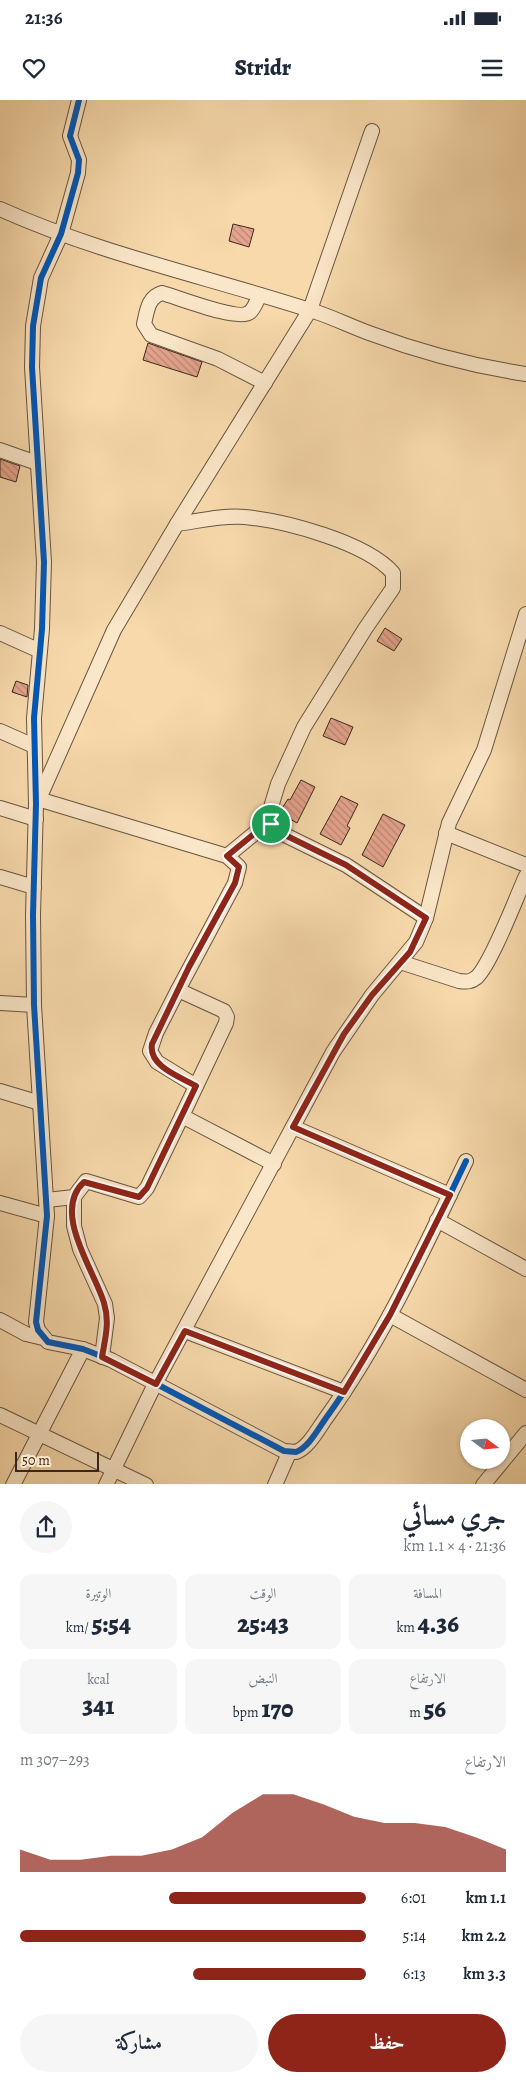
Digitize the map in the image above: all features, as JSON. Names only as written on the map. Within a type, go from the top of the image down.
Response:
[{"type":"street","points":[[43,1338],[36,1322],[47,1200],[34,1005],[34,887],[37,802],[34,718],[40,651],[44,562],[32,367],[33,326],[41,278],[61,234],[78,173],[79,160],[70,136],[79,100]]},
{"type":"street","points":[[37,802],[114,630],[177,524],[310,310],[372,131]]},
{"type":"street","points":[[0,209],[61,234],[310,310],[377,336],[452,361],[526,374]]},
{"type":"street","points":[[260,295],[250,312],[243,315],[231,314],[162,292],[156,294],[150,300],[144,324],[151,334],[218,360],[265,383]]},
{"type":"street","points":[[0,450],[37,463]]},
{"type":"street","points":[[177,524],[214,518],[244,517],[303,528],[348,544],[389,569],[394,578],[393,588],[304,727],[270,807],[268,817],[271,824],[287,836],[346,865],[426,918]]},
{"type":"street","points":[[106,1484],[156,1384],[344,1034],[372,995],[410,952],[426,918],[446,833],[454,809],[484,750],[516,652],[526,614]]},
{"type":"street","points":[[0,633],[40,651]]},
{"type":"street","points":[[0,731],[34,746]]},
{"type":"street","points":[[37,802],[227,856],[239,867],[239,874],[156,1033],[150,1051],[157,1062],[196,1086]]},
{"type":"street","points":[[0,808],[36,819]]},
{"type":"street","points":[[227,856],[255,833],[271,824]]},
{"type":"street","points":[[446,833],[526,865]]},
{"type":"street","points":[[400,962],[459,981],[467,982],[474,979],[488,958],[526,876]]},
{"type":"street","points":[[0,877],[34,887]]},
{"type":"street","points":[[102,1357],[107,1326],[105,1304],[80,1248],[74,1226],[74,1197],[86,1181],[139,1197],[144,1194],[226,1023],[227,1016],[224,1011],[178,990]]},
{"type":"street","points":[[0,1003],[34,1005]]},
{"type":"street","points":[[0,1091],[40,1104]]},
{"type":"street","points":[[182,1116],[214,1131],[274,1164]]},
{"type":"street","points":[[293,1127],[450,1195]]},
{"type":"street","points":[[0,1320],[26,1334],[43,1338],[54,1344],[83,1349],[102,1357],[289,1453],[299,1451],[305,1446],[344,1392],[390,1315],[466,1161]]},
{"type":"street","points":[[47,1200],[74,1197]]},
{"type":"street","points":[[0,1203],[47,1216]]},
{"type":"street","points":[[437,1220],[526,1269]]},
{"type":"street","points":[[390,1315],[526,1390]]},
{"type":"street","points":[[185,1331],[344,1392]]},
{"type":"street","points":[[13,1484],[83,1349]]},
{"type":"street","points":[[0,1415],[146,1484]]},
{"type":"street","points":[[482,1484],[526,1433]]},
{"type":"street","points":[[275,1484],[289,1453]]},
{"type":"building","points":[[233,224],[254,229],[249,247],[229,241]]},
{"type":"building","points":[[148,343],[202,362],[197,377],[143,360]]},
{"type":"building","points":[[0,459],[20,466],[16,482],[0,477]]},
{"type":"building","points":[[385,628],[402,639],[394,651],[377,641]]},
{"type":"building","points":[[16,681],[28,685],[27,697],[12,692]]},
{"type":"building","points":[[331,718],[353,727],[345,745],[323,736]]},
{"type":"building","points":[[301,780],[315,787],[297,823],[279,813],[288,799],[290,800]]},
{"type":"building","points":[[341,796],[358,804],[347,826],[350,828],[341,845],[320,834]]},
{"type":"building","points":[[383,814],[405,825],[383,867],[362,855]]},
{"type":"cycle path","points":[[79,100],[70,136],[79,160],[78,173],[61,234],[41,278],[33,326],[32,367],[44,562],[42,629],[34,718],[36,804],[33,915],[34,1005],[47,1216],[36,1322],[38,1330],[48,1342],[83,1349],[111,1360],[284,1451],[296,1452],[301,1450],[313,1437],[366,1357],[402,1293],[466,1161]]},
{"type":"route","points":[[271,824],[287,836],[346,865],[426,918],[410,952],[372,995],[344,1034],[293,1127],[450,1195],[390,1315],[344,1392],[185,1331],[156,1384],[102,1357],[107,1326],[105,1304],[80,1248],[73,1220],[74,1197],[86,1181],[139,1197],[144,1194],[147,1188],[196,1086],[157,1062],[152,1057],[150,1051],[152,1044],[189,967],[239,874],[239,867],[227,856],[255,833],[271,824]]}]
